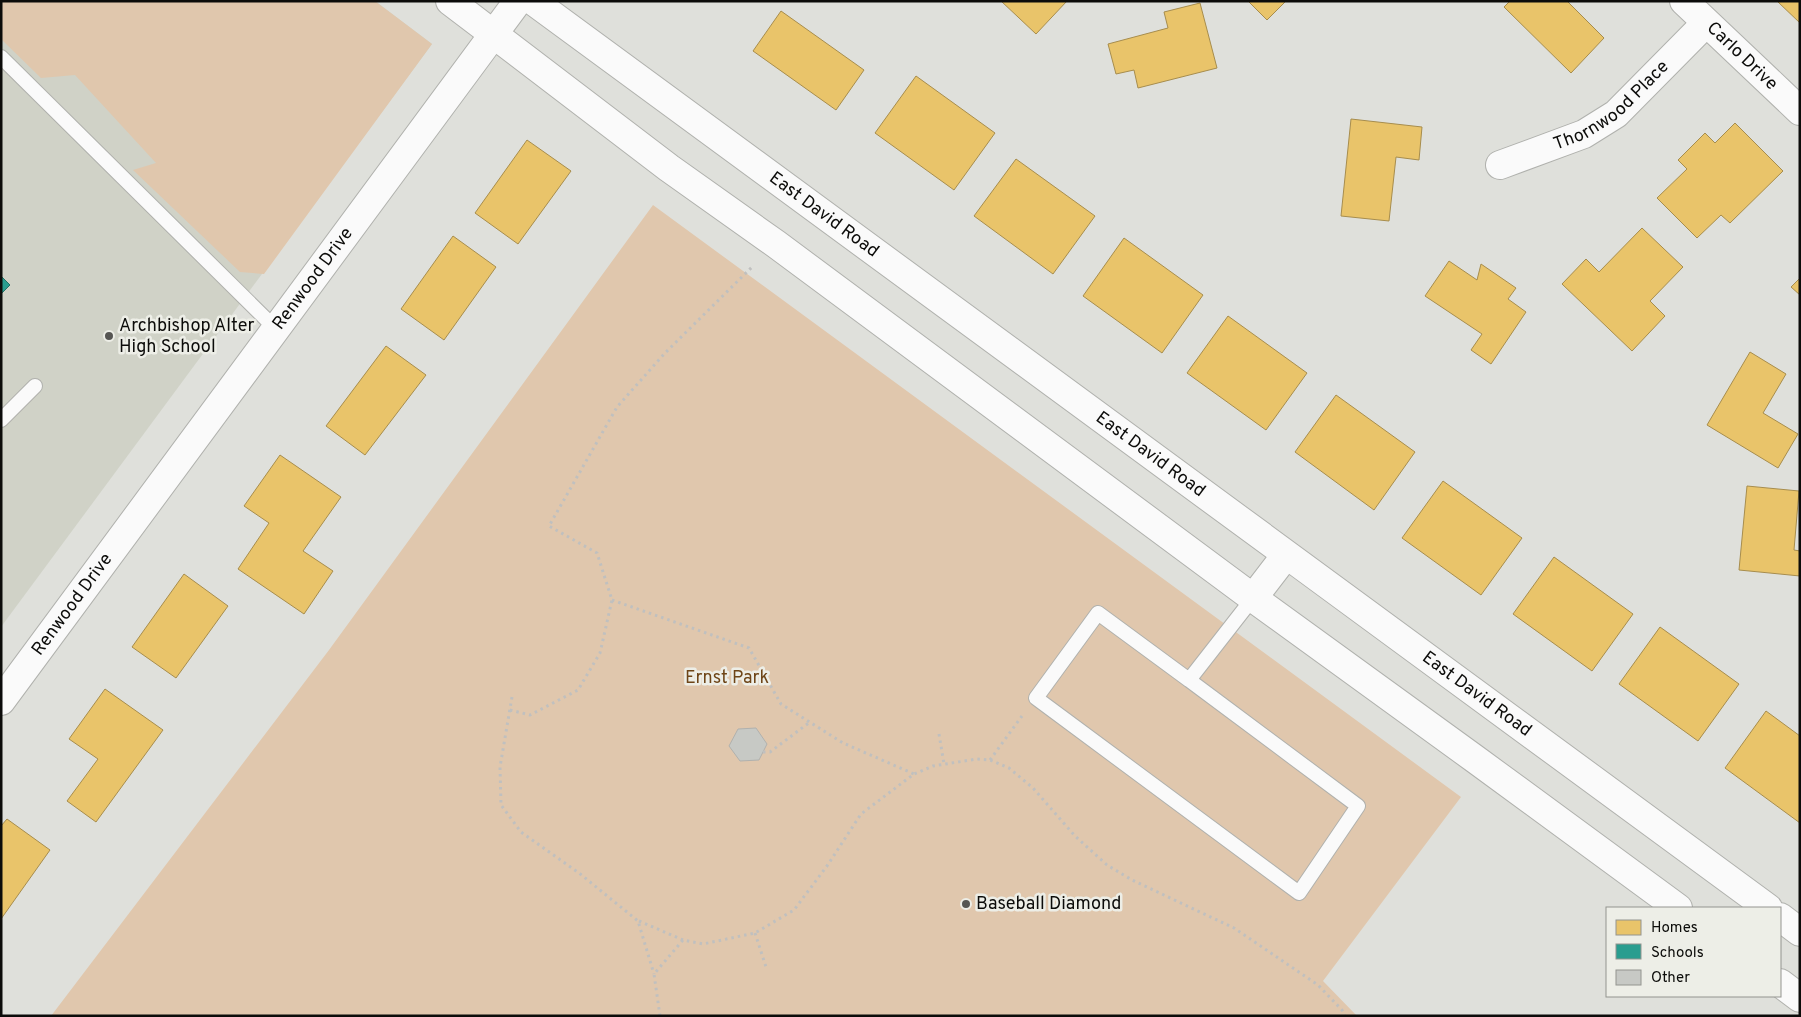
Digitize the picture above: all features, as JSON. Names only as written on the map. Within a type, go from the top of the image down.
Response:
[{"type":"street","points":[[450,1],[668,168],[776,244],[1253,598],[1475,758],[1677,907]]},
{"type":"street","name":"Renwood Drive","points":[[1,702],[518,1]]},
{"type":"street","name":"East David Road","points":[[533,1],[1767,907]]},
{"type":"street","name":"Carlo Drive","points":[[1684,1],[1706,24],[1800,111]]},
{"type":"street","name":"Thornwood Place","points":[[1500,165],[1584,134],[1616,114],[1706,24]]},
{"type":"street","points":[[1253,598],[1286,555]]},
{"type":"street","points":[[1781,918],[1800,932]]},
{"type":"street","points":[[1781,984],[1800,998]]},
{"type":"lane","points":[[1,57],[276,328]]},
{"type":"lane","points":[[1,420],[35,386]]},
{"type":"lane","points":[[1189,680],[1253,598]]},
{"type":"lane","points":[[1098,613],[1189,680],[1358,806],[1299,893],[1036,698],[1098,613]]},
{"type":"path","points":[[510,710],[530,715],[578,690],[600,653],[612,600],[597,553],[549,526],[617,406],[665,353],[752,267]]},
{"type":"path","points":[[612,600],[749,648],[781,704],[843,743],[914,774]]},
{"type":"path","points":[[512,697],[500,767],[501,805],[521,832],[579,873],[638,921],[683,940],[703,944],[755,933],[794,910],[827,866],[861,814],[914,774],[933,766],[977,759],[990,760],[1009,768],[1033,788],[1075,836],[1107,865],[1132,880],[1234,928],[1318,985],[1342,1010],[1345,1016]]},
{"type":"path","points":[[990,760],[1036,698]]},
{"type":"path","points":[[763,752],[770,752],[810,722]]},
{"type":"path","points":[[939,734],[944,764]]},
{"type":"path","points":[[638,921],[654,974],[660,1016]]},
{"type":"path","points":[[755,933],[766,967]]},
{"type":"path","points":[[654,974],[683,940]]},
{"type":"shaded area","name":"Archbishop Alter High School","points":[[1,1],[375,1],[432,44],[1,627]]},
{"type":"green space","points":[[1,1],[375,1],[432,44],[264,274],[240,272],[133,170],[156,163],[75,75],[41,78],[1,39]]},
{"type":"green space","name":"Ernst Park","points":[[653,205],[1461,797],[1323,981],[1357,1016],[51,1016],[329,650]]},
{"type":"building: Homes","points":[[1001,1],[1067,1],[1036,34]]},
{"type":"building: Homes","points":[[1248,1],[1286,1],[1267,20]]},
{"type":"building: Homes","points":[[1510,1],[1567,1],[1604,38],[1571,73],[1504,7]]},
{"type":"building: Homes","points":[[1800,1],[1800,23],[1778,2]]},
{"type":"building: Homes","points":[[1200,3],[1217,68],[1138,88],[1134,70],[1116,74],[1108,44],[1168,28],[1164,12]]},
{"type":"building: Homes","points":[[781,11],[864,70],[836,110],[753,51]]},
{"type":"building: Homes","points":[[916,76],[995,133],[954,190],[875,133]]},
{"type":"building: Homes","points":[[1351,119],[1422,127],[1419,160],[1396,157],[1389,221],[1341,216]]},
{"type":"building: Homes","points":[[1735,123],[1783,171],[1730,223],[1721,215],[1697,238],[1657,198],[1687,169],[1678,160],[1705,133],[1715,143]]},
{"type":"building: Homes","points":[[527,140],[571,171],[518,244],[475,213]]},
{"type":"building: Homes","points":[[1016,159],[1095,216],[1053,274],[974,216]]},
{"type":"building: Homes","points":[[1642,228],[1683,267],[1650,301],[1665,316],[1632,351],[1562,284],[1586,259],[1599,272]]},
{"type":"building: Homes","points":[[453,236],[496,267],[444,340],[401,309]]},
{"type":"building: Homes","points":[[1124,238],[1203,295],[1162,353],[1083,296]]},
{"type":"building: Homes","points":[[1449,261],[1477,280],[1481,264],[1516,288],[1508,299],[1526,312],[1491,364],[1471,350],[1482,334],[1425,296]]},
{"type":"building: Homes","points":[[1800,278],[1800,295],[1791,287]]},
{"type":"building: Homes","points":[[1228,316],[1307,373],[1266,430],[1187,373]]},
{"type":"building: Homes","points":[[386,346],[426,375],[365,455],[326,426]]},
{"type":"building: Homes","points":[[1750,352],[1786,374],[1763,413],[1798,434],[1778,468],[1707,425]]},
{"type":"building: Homes","points":[[1336,395],[1415,452],[1374,510],[1295,452]]},
{"type":"building: Homes","points":[[280,455],[341,497],[303,551],[333,571],[304,614],[238,569],[269,523],[244,506]]},
{"type":"building: Homes","points":[[1443,481],[1522,538],[1481,595],[1402,538]]},
{"type":"building: Homes","points":[[1747,486],[1799,491],[1794,550],[1800,551],[1800,576],[1739,570]]},
{"type":"building: Homes","points":[[1554,557],[1633,614],[1592,671],[1513,614]]},
{"type":"building: Homes","points":[[184,574],[228,606],[176,678],[132,647]]},
{"type":"building: Homes","points":[[1660,627],[1739,684],[1698,741],[1619,684]]},
{"type":"building: Homes","points":[[105,689],[163,730],[96,822],[67,801],[98,759],[69,739]]},
{"type":"building: Homes","points":[[1766,711],[1800,736],[1800,823],[1725,768]]},
{"type":"building: Homes","points":[[7,819],[50,850],[1,919],[1,826]]},
{"type":"building: Schools","points":[[1,276],[10,285],[1,294]]},
{"type":"building: Other","points":[[756,728],[767,744],[759,760],[740,761],[729,746],[738,729]]},
{"type":"place","name":"Archbishop Alter High School","points":[[109,336]]},
{"type":"place","name":"Baseball Diamond","points":[[966,904]]}]
